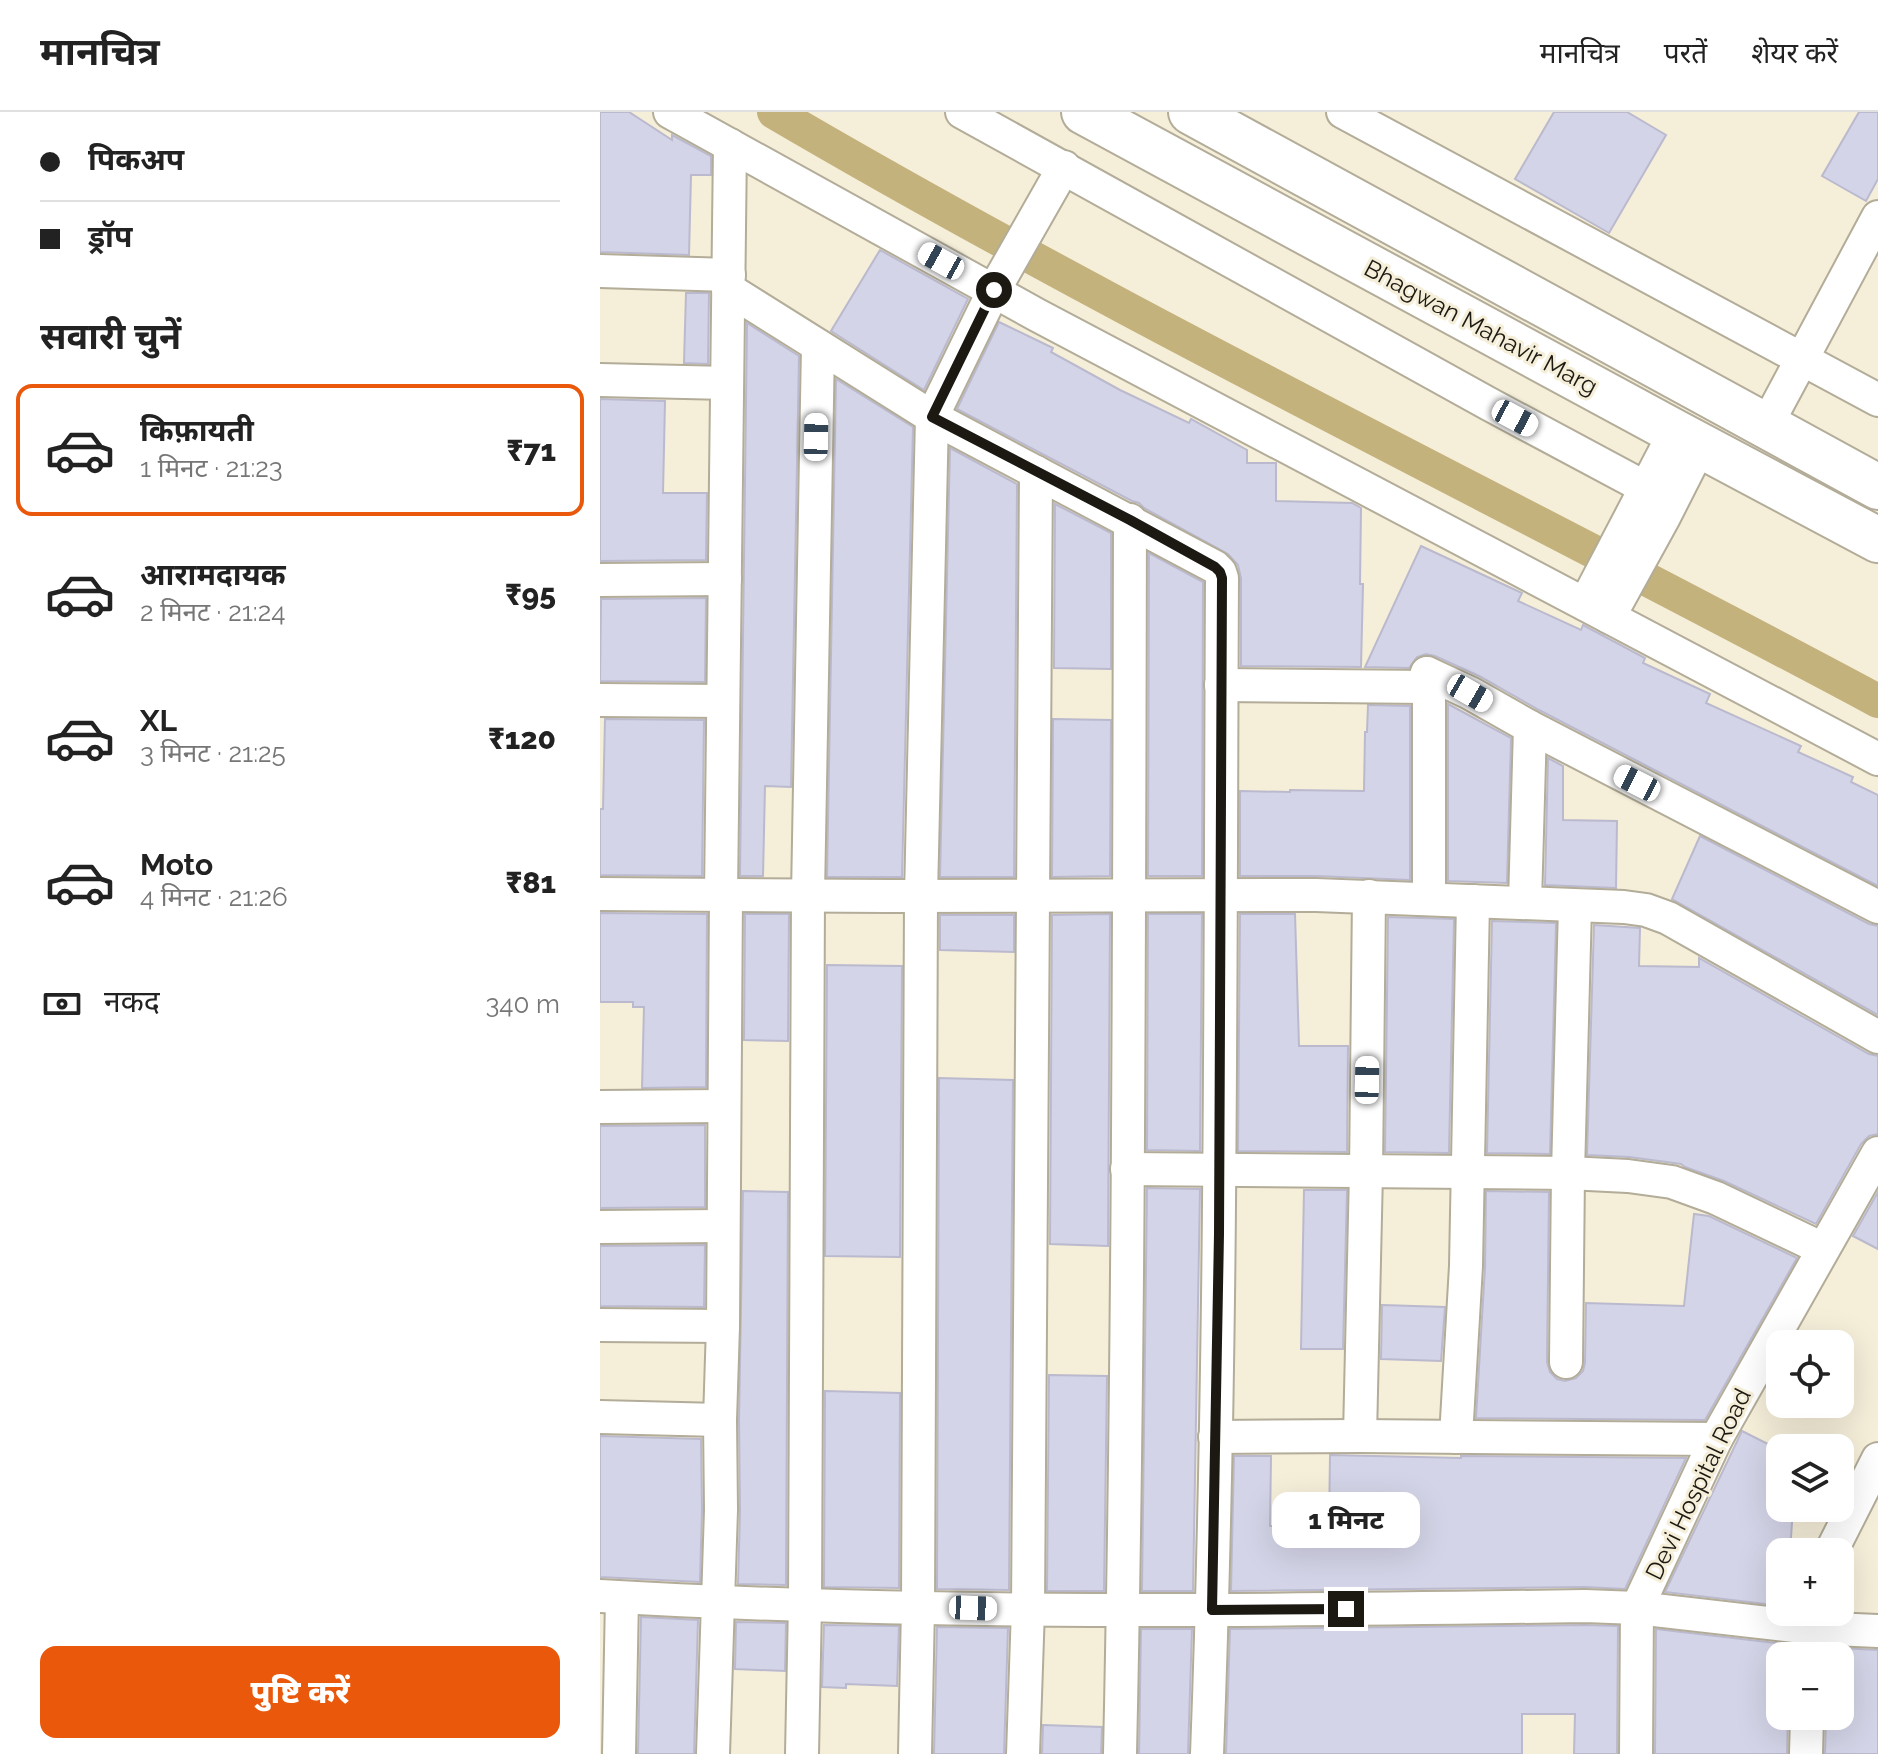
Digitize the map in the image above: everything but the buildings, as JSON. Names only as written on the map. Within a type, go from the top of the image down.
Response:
[{"type":"main road","name":"Bhagwan Mahavir Marg","points":[[1084,112],[1878,540]]},
{"type":"main road","name":"Bhagwan Mahavir Marg","points":[[1191,112],[1878,487]]},
{"type":"street","points":[[670,112],[999,280],[1037,315],[1603,599],[1878,759]]},
{"type":"street","points":[[962,112],[1058,179],[1475,396],[1649,503]]},
{"type":"street","points":[[1343,112],[1878,400]]},
{"type":"street","points":[[713,1754],[723,1326],[723,701],[730,145]]},
{"type":"street","points":[[915,1754],[921,896],[932,417],[999,280],[1058,179]]},
{"type":"street","points":[[1766,426],[1878,217]]},
{"type":"street","points":[[600,271],[728,282],[818,346],[932,417],[1130,520],[1220,572],[1220,1170],[1207,1754]]},
{"type":"street","points":[[802,1754],[808,895],[818,346]]},
{"type":"street","points":[[600,380],[727,383]]},
{"type":"street","points":[[1603,599],[1649,503],[1688,439]]},
{"type":"street","points":[[1023,1754],[1028,1609],[1036,472]]},
{"type":"street","points":[[1120,1754],[1130,520]]},
{"type":"street","points":[[600,580],[725,579]]},
{"type":"street","points":[[1429,898],[1427,673],[1878,907]]},
{"type":"street","points":[[1221,685],[1429,687]]},
{"type":"street","points":[[600,700],[723,701]]},
{"type":"street","points":[[1525,903],[1530,727]]},
{"type":"street","points":[[600,894],[1369,896],[1624,907],[1646,910],[1668,918],[1878,1037]]},
{"type":"street","points":[[1360,1436],[1369,896]]},
{"type":"street","points":[[1456,1437],[1466,1266],[1473,901]]},
{"type":"street","points":[[1566,1362],[1575,906]]},
{"type":"street","points":[[600,1107],[724,1106]]},
{"type":"street","name":"Devi Hospital Road","points":[[1637,1608],[1716,1439],[1878,1153]]},
{"type":"street","points":[[1127,1169],[1628,1176],[1672,1182],[1716,1198],[1823,1249]]},
{"type":"street","points":[[600,1227],[723,1226]]},
{"type":"street","points":[[600,1325],[723,1326]]},
{"type":"street","points":[[600,1417],[720,1420]]},
{"type":"street","points":[[1215,1437],[1716,1439]]},
{"type":"street","points":[[1838,1538],[1878,1459]]},
{"type":"street","points":[[619,1754],[611,1597],[1123,1610],[1585,1606],[1637,1608],[1811,1632],[1878,1631]]},
{"type":"street","points":[[1636,1754],[1637,1608]]},
{"type":"street","points":[[1806,1754],[1807,1730]]},
{"type":"waterway","points":[[774,112],[910,190],[1185,339],[1878,701]]},
{"type":"route","points":[[994,290],[932,417],[1215,567],[1222,578],[1219,1234],[1212,1610],[1346,1609]]}]
